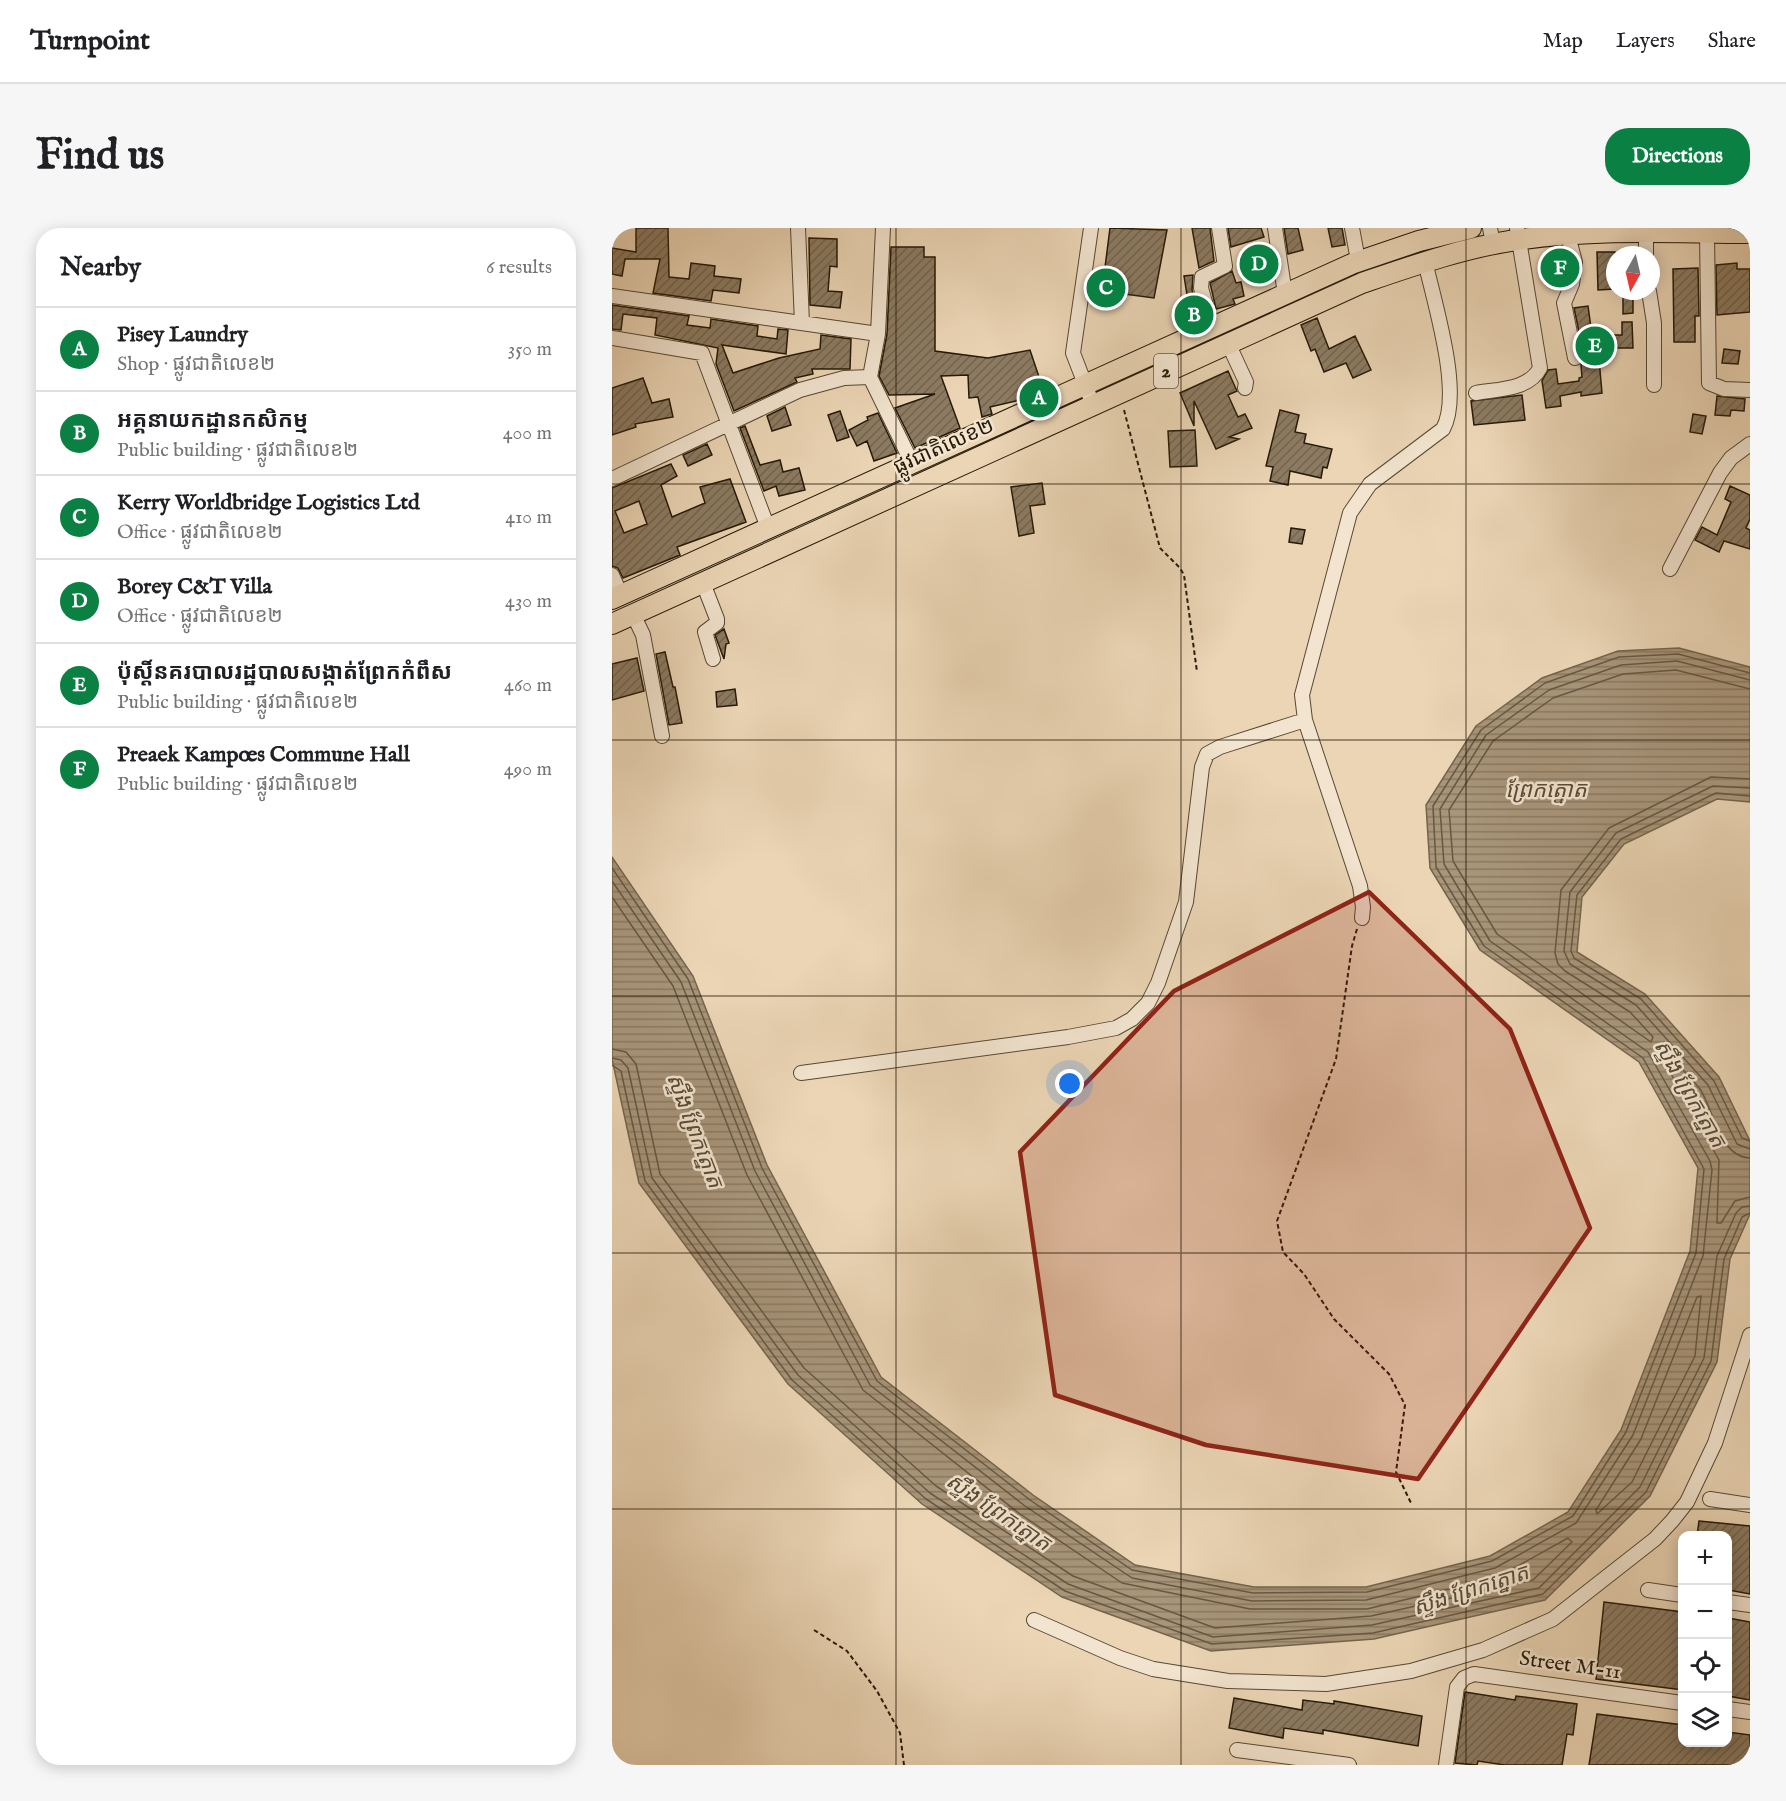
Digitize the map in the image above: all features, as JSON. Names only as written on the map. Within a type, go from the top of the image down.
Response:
[{"type":"highway","name":"ផ្លូវជាតិលេខ២","points":[[617,597],[1354,263],[1419,241],[1470,228]]},
{"type":"highway","name":"ផ្លូវជាតិលេខ២","points":[[612,624],[1362,282],[1491,236],[1567,232],[1750,233]]},
{"type":"street","points":[[798,228],[802,323]]},
{"type":"street","points":[[883,228],[878,334],[870,377],[912,463]]},
{"type":"street","points":[[1091,228],[1073,353],[1093,405]]},
{"type":"street","points":[[1212,327],[1201,288],[1202,277],[1225,266],[1219,228]]},
{"type":"street","points":[[1275,228],[1285,294]]},
{"type":"street","points":[[1352,228],[1357,255],[1354,263]]},
{"type":"street","points":[[1567,232],[1575,262],[1572,284],[1564,303],[1575,358]]},
{"type":"street","points":[[1646,233],[1646,246]]},
{"type":"street","points":[[1707,233],[1709,383],[1724,390],[1750,390]]},
{"type":"street","points":[[1476,393],[1526,383],[1534,378],[1540,368],[1518,234]]},
{"type":"street","points":[[1362,918],[1360,886],[1305,720],[1302,695],[1307,668],[1350,513],[1370,484],[1443,429],[1449,417],[1447,361],[1425,261]]},
{"type":"street","points":[[612,296],[878,334]]},
{"type":"street","points":[[1650,300],[1654,323],[1654,385]]},
{"type":"street","points":[[612,339],[702,353],[768,528]]},
{"type":"street","points":[[1228,343],[1246,382],[1245,388]]},
{"type":"street","points":[[612,479],[800,390],[844,378],[870,377]]},
{"type":"street","points":[[1670,569],[1720,473],[1731,459],[1750,444]]},
{"type":"street","points":[[612,575],[617,597]]},
{"type":"street","points":[[703,582],[717,619],[717,623],[705,632],[713,659]]},
{"type":"street","points":[[633,614],[643,634],[662,736]]},
{"type":"street","points":[[801,1073],[1068,1037],[1116,1028],[1132,1019],[1148,1003],[1158,983],[1186,902],[1202,767],[1207,754],[1220,747],[1305,720]]},
{"type":"street","points":[[1034,1620],[1120,1658],[1154,1669],[1228,1681],[1326,1684],[1411,1671],[1483,1650],[1553,1619],[1655,1539],[1672,1521],[1687,1502],[1715,1443],[1750,1335]]},
{"type":"street","points":[[1710,1499],[1750,1505]]},
{"type":"street","points":[[1648,1590],[1678,1594]]},
{"type":"street","points":[[1732,1603],[1750,1605]]},
{"type":"street","name":"Street M-11","points":[[1446,1765],[1457,1687],[1464,1678],[1474,1674],[1678,1702]]},
{"type":"street","points":[[1732,1710],[1750,1712]]},
{"type":"street","points":[[1237,1750],[1349,1765]]},
{"type":"path","points":[[1120,393],[1160,549],[1180,568],[1184,575],[1197,672]]},
{"type":"path","points":[[1362,918],[1352,946],[1336,1059],[1277,1221],[1278,1233],[1283,1252],[1304,1274],[1334,1319],[1389,1374],[1405,1405],[1396,1472],[1411,1503]]},
{"type":"path","points":[[814,1630],[847,1651],[877,1691],[900,1733],[904,1765]]},
{"type":"highlighted area","points":[[1369,892],[1510,1029],[1590,1228],[1418,1479],[1206,1445],[1055,1395],[1020,1152],[1174,991]]},
{"type":"water","name":"ព្រែកត្នោត","points":[[1679,648],[1750,667],[1750,802],[1717,799],[1624,844],[1582,897],[1577,952],[1645,994],[1719,1077],[1750,1141],[1750,1214],[1730,1259],[1717,1362],[1650,1496],[1545,1600],[1374,1639],[1211,1651],[1062,1597],[922,1504],[788,1384],[639,1183],[612,1059],[612,857],[693,976],[767,1165],[881,1377],[1033,1495],[1135,1565],[1254,1587],[1366,1587],[1490,1556],[1568,1512],[1621,1430],[1690,1251],[1698,1168],[1639,1062],[1480,950],[1430,868],[1426,805],[1476,726],[1542,678],[1618,651]]},
{"type":"building","points":[[636,228],[668,228],[669,277],[689,279],[691,263],[715,266],[714,276],[741,279],[739,293],[713,290],[711,301],[653,293],[660,259],[625,259],[622,276],[612,274],[612,248],[636,252]]},
{"type":"building","points":[[1110,228],[1167,230],[1154,298],[1102,291]]},
{"type":"building","points":[[1192,228],[1210,228],[1214,261],[1199,268]]},
{"type":"building","points":[[1228,228],[1261,228],[1264,237],[1231,247]]},
{"type":"building","points":[[1284,228],[1298,228],[1303,250],[1288,254]]},
{"type":"building","points":[[1328,228],[1342,228],[1345,245],[1332,247]]},
{"type":"building","points":[[809,238],[837,239],[837,267],[830,266],[828,291],[842,292],[840,308],[810,305]]},
{"type":"building","points":[[891,247],[924,247],[924,257],[935,257],[935,351],[988,358],[1030,350],[1043,389],[1034,391],[1035,394],[1024,399],[990,407],[992,414],[982,417],[978,397],[969,398],[968,375],[941,376],[960,428],[915,448],[895,408],[935,394],[889,395],[879,376],[887,334]]},
{"type":"building","points":[[1597,252],[1606,252],[1606,290],[1598,290]]},
{"type":"building","points":[[1737,263],[1737,269],[1750,269],[1750,312],[1717,315],[1716,265]]},
{"type":"building","points":[[1698,268],[1699,316],[1695,316],[1695,342],[1674,342],[1673,269]]},
{"type":"building","points":[[1232,271],[1236,283],[1241,282],[1244,296],[1233,299],[1235,304],[1216,309],[1210,283]]},
{"type":"building","points":[[1193,275],[1192,290],[1200,318],[1191,320],[1184,276]]},
{"type":"building","points":[[1623,300],[1633,300],[1633,313],[1623,314]]},
{"type":"building","points":[[612,305],[689,316],[687,325],[710,328],[711,319],[758,326],[757,336],[777,339],[778,329],[788,330],[786,354],[722,345],[733,373],[779,358],[820,349],[821,335],[851,339],[850,369],[812,369],[813,374],[795,378],[797,382],[734,411],[716,364],[718,348],[655,335],[657,318],[623,314],[621,330],[612,329]]},
{"type":"building","points":[[1588,306],[1592,335],[1622,335],[1622,322],[1632,322],[1633,348],[1598,348],[1602,393],[1581,396],[1581,392],[1560,396],[1561,406],[1546,408],[1542,381],[1548,370],[1556,369],[1558,384],[1579,381],[1582,377],[1581,365],[1584,356],[1574,308]]},
{"type":"building","points":[[1317,318],[1329,349],[1355,336],[1371,370],[1353,378],[1346,363],[1324,372],[1315,349],[1311,351],[1301,325]]},
{"type":"building","points":[[1724,349],[1740,351],[1738,364],[1722,363]]},
{"type":"building","points":[[1228,371],[1237,391],[1228,395],[1238,417],[1245,414],[1252,428],[1229,437],[1239,439],[1216,449],[1194,401],[1194,426],[1180,393]]},
{"type":"building","points":[[643,378],[652,403],[669,399],[673,417],[635,424],[636,427],[612,435],[612,388]]},
{"type":"building","points":[[1522,395],[1525,420],[1474,425],[1471,401]]},
{"type":"building","points":[[1717,396],[1745,399],[1744,411],[1731,410],[1730,416],[1715,415]]},
{"type":"building","points":[[785,407],[791,425],[772,431],[767,416]]},
{"type":"building","points":[[1280,410],[1299,415],[1295,432],[1306,434],[1304,443],[1332,449],[1327,468],[1323,467],[1321,478],[1290,471],[1288,485],[1270,481],[1273,467],[1266,466]]},
{"type":"building","points":[[840,411],[849,437],[837,441],[828,415]]},
{"type":"building","points":[[878,413],[897,453],[874,461],[867,441],[857,446],[849,430],[868,420],[867,417]]},
{"type":"building","points":[[1693,414],[1706,416],[1702,434],[1690,432]]},
{"type":"building","points":[[745,426],[760,465],[780,460],[783,472],[799,468],[805,490],[779,496],[776,486],[764,491],[740,428]]},
{"type":"building","points":[[1195,430],[1197,466],[1170,467],[1168,431]]},
{"type":"building","points":[[707,444],[712,455],[688,466],[683,455]]},
{"type":"building","points":[[671,464],[677,476],[661,485],[672,517],[705,503],[700,487],[730,479],[746,522],[677,547],[680,555],[623,578],[618,568],[612,566],[612,488]],"holes":[[[639,501],[647,524],[624,533],[615,511]]]},
{"type":"building","points":[[1042,483],[1045,504],[1030,506],[1034,533],[1019,536],[1011,487]]},
{"type":"building","points":[[1730,486],[1750,495],[1750,519],[1746,528],[1750,530],[1750,549],[1724,541],[1719,552],[1695,540],[1702,527],[1717,535],[1731,502],[1725,499]]},
{"type":"building","points":[[1291,528],[1305,530],[1302,544],[1289,542]]},
{"type":"building","points":[[724,629],[729,643],[726,644],[724,659],[715,635]]},
{"type":"building","points":[[665,652],[682,723],[669,725],[656,654]]},
{"type":"building","points":[[637,658],[644,691],[612,700],[612,664]]},
{"type":"building","points":[[735,689],[737,705],[717,707],[716,692]]},
{"type":"building","points":[[1699,1521],[1750,1526],[1750,1594],[1732,1591],[1732,1531],[1698,1531]]},
{"type":"building","points":[[1604,1602],[1678,1611],[1678,1689],[1596,1679]]},
{"type":"building","points":[[1732,1619],[1750,1622],[1750,1700],[1732,1697]]},
{"type":"building","points":[[1465,1692],[1515,1700],[1516,1696],[1577,1704],[1573,1735],[1567,1734],[1562,1765],[1505,1765],[1478,1761],[1477,1765],[1455,1763]]},
{"type":"building","points":[[1234,1698],[1302,1710],[1303,1700],[1334,1704],[1334,1701],[1422,1716],[1418,1746],[1323,1730],[1323,1734],[1284,1728],[1283,1738],[1229,1728]]},
{"type":"building","points":[[1597,1714],[1678,1724],[1678,1747],[1732,1747],[1732,1733],[1750,1735],[1750,1765],[1589,1765]]},
{"type":"place","name":"Borey C&T Villa","points":[[1259,264]]},
{"type":"place","name":"Preaek Kampœs Commune Hall","points":[[1560,268]]},
{"type":"place","name":"Kerry Worldbridge Logistics Ltd","points":[[1106,288]]},
{"type":"place","name":"អគ្គនាយកដ្ឋានកសិកម្ម","points":[[1194,315]]},
{"type":"place","name":"ប៉ុស្តិ៍នគរបាលរដ្ឋបាលសង្កាត់ព្រែកកំពឹស","points":[[1595,346]]},
{"type":"place","name":"Pisey Laundry","points":[[1039,398]]},
{"type":"water label","name":"ស្ទឹង ព្រែកត្នោត","points":[[1689,1094]]},
{"type":"water label","name":"ស្ទឹង ព្រែកត្នោត","points":[[694,1131]]},
{"type":"water label","name":"ស្ទឹង ព្រែកត្នោត","points":[[998,1513]]},
{"type":"water label","name":"ស្ទឹង ព្រែកត្នោត","points":[[1471,1591]]}]
